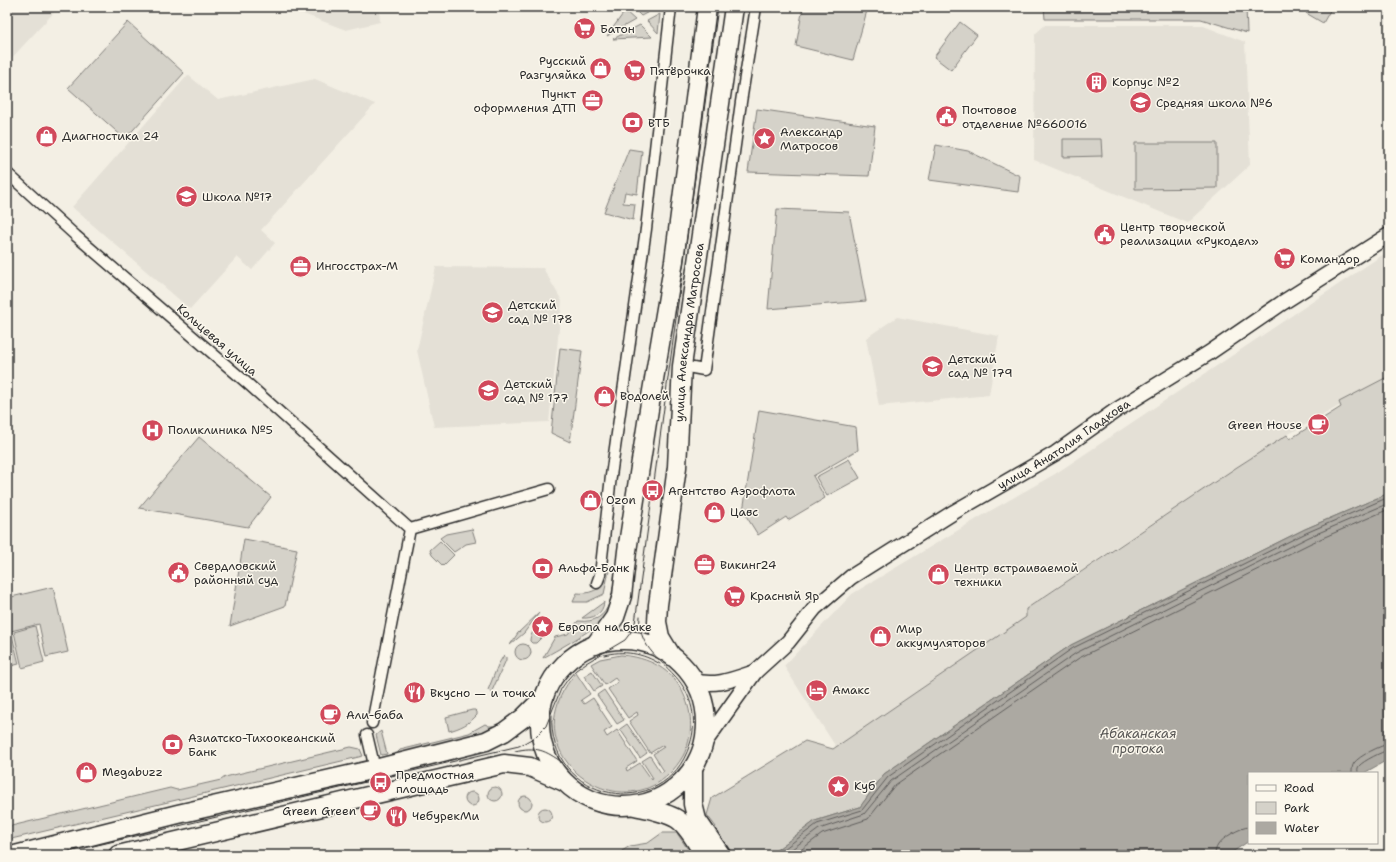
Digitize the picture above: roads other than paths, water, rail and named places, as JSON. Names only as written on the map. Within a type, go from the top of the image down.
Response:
[{"type":"highway","name":"улица Александра Матросова","points":[[595,645],[615,617],[622,596],[650,403],[675,255],[707,7]]},
{"type":"highway","name":"улица Александра Матросова","points":[[671,656],[660,637],[658,605],[677,467],[682,366],[734,7]]},
{"type":"highway","points":[[634,806],[662,797],[674,789],[684,779],[693,768],[703,745],[706,726],[701,695],[694,681],[681,664],[660,649],[634,641],[621,640],[595,645],[583,650],[570,659],[559,670],[550,683],[544,697],[539,720],[542,743],[550,764],[564,782],[573,790],[598,803],[634,806],[654,810],[692,824],[721,855]]},
{"type":"highway","points":[[15,855],[178,814],[375,769],[486,741],[504,732],[523,718],[544,697]]},
{"type":"highway","points":[[118,855],[504,764],[530,767],[564,782]]},
{"type":"highway","points":[[693,768],[692,824],[704,855]]},
{"type":"main road","name":"улица Анатолия Гладкова","points":[[755,672],[788,642],[816,608],[850,577],[954,512],[1051,456],[1115,410],[1209,353],[1282,303],[1389,236]]},
{"type":"main road","points":[[694,681],[719,684],[755,672]]},
{"type":"main road","points":[[703,745],[755,672]]},
{"type":"street","points":[[597,583],[600,575],[610,476],[646,230],[671,7]]},
{"type":"street","points":[[682,366],[704,370],[740,102],[756,7]]},
{"type":"street","name":"Кольцевая улица","points":[[7,172],[76,236],[247,383],[410,530]]},
{"type":"street","points":[[372,723],[410,530],[549,489]]},
{"type":"street","points":[[367,735],[375,769]]},
{"type":"water","name":"Абаканская протока","points":[[1389,493],[1389,759],[1366,772],[1248,772],[1248,842],[1228,855],[770,855],[815,821],[860,807],[884,774],[1071,645],[1305,529]]},
{"type":"tram line","points":[[55,855],[519,746],[535,737],[546,726],[561,689],[576,670],[625,640],[635,623],[718,7]]},
{"type":"tram line","points":[[552,715],[555,745],[568,768],[586,784],[609,792],[634,793],[657,786],[677,770],[690,744],[693,726],[692,708],[686,691],[681,683],[645,643],[640,626],[640,616]]},
{"type":"tram line","points":[[604,655],[618,653],[640,655],[660,664]]},
{"type":"tram line","points":[[515,751],[529,749],[540,750],[563,763]]},
{"type":"place","name":"Батон","points":[[585,29]]},
{"type":"place","name":"Русский Разгуляйка","points":[[601,68]]},
{"type":"place","name":"Пятёрочка","points":[[635,71]]},
{"type":"place","name":"Корпус №2","points":[[1097,82]]},
{"type":"place","name":"Пункт оформления ДТП","points":[[592,101]]},
{"type":"place","name":"Средняя школа №6","points":[[1141,103]]},
{"type":"place","name":"Почтовое отделение №660016","points":[[946,117]]},
{"type":"place","name":"ВТБ","points":[[633,123]]},
{"type":"place","name":"Диагностика 24","points":[[46,136]]},
{"type":"place","name":"Александр Матросов","points":[[765,139]]},
{"type":"place","name":"Школа №17","points":[[186,197]]},
{"type":"place","name":"Центр творческой реализации «Рукодел»","points":[[1105,234]]},
{"type":"place","name":"Командор","points":[[1284,259]]},
{"type":"place","name":"Ингосстрах-М","points":[[301,266]]},
{"type":"place","name":"Детский сад № 178","points":[[493,312]]},
{"type":"place","name":"Детский сад № 179","points":[[933,366]]},
{"type":"place","name":"Детский сад № 177","points":[[489,391]]},
{"type":"place","name":"Водолей","points":[[605,396]]},
{"type":"place","name":"Green House","points":[[1318,425]]},
{"type":"place","name":"Поликлиника №5","points":[[152,430]]},
{"type":"place","name":"Агентство Аэрофлота","points":[[653,491]]},
{"type":"place","name":"Ozon","points":[[590,500]]},
{"type":"place","name":"Цавс","points":[[714,512]]},
{"type":"place","name":"Викинг24","points":[[704,565]]},
{"type":"place","name":"Альфа-Банк","points":[[543,568]]},
{"type":"place","name":"Свердловский районный суд","points":[[179,573]]},
{"type":"place","name":"Центр встраиваемой техники","points":[[939,575]]},
{"type":"place","name":"Красный Яр","points":[[734,596]]},
{"type":"place","name":"Европа на быке","points":[[542,627]]},
{"type":"place","name":"Мир аккумуляторов","points":[[881,636]]},
{"type":"place","name":"Амакс","points":[[816,690]]},
{"type":"place","name":"Вкусно — и точка","points":[[414,693]]},
{"type":"place","name":"Али-баба","points":[[330,715]]},
{"type":"place","name":"Азиатско-Тихоокеанский Банк","points":[[173,745]]},
{"type":"place","name":"Megabuzz","points":[[86,772]]},
{"type":"place","name":"Предмостная площадь","points":[[380,782]]},
{"type":"place","name":"Куб","points":[[839,786]]},
{"type":"place","name":"Green Green","points":[[371,811]]},
{"type":"place","name":"ЧебурекМи","points":[[396,816]]}]
